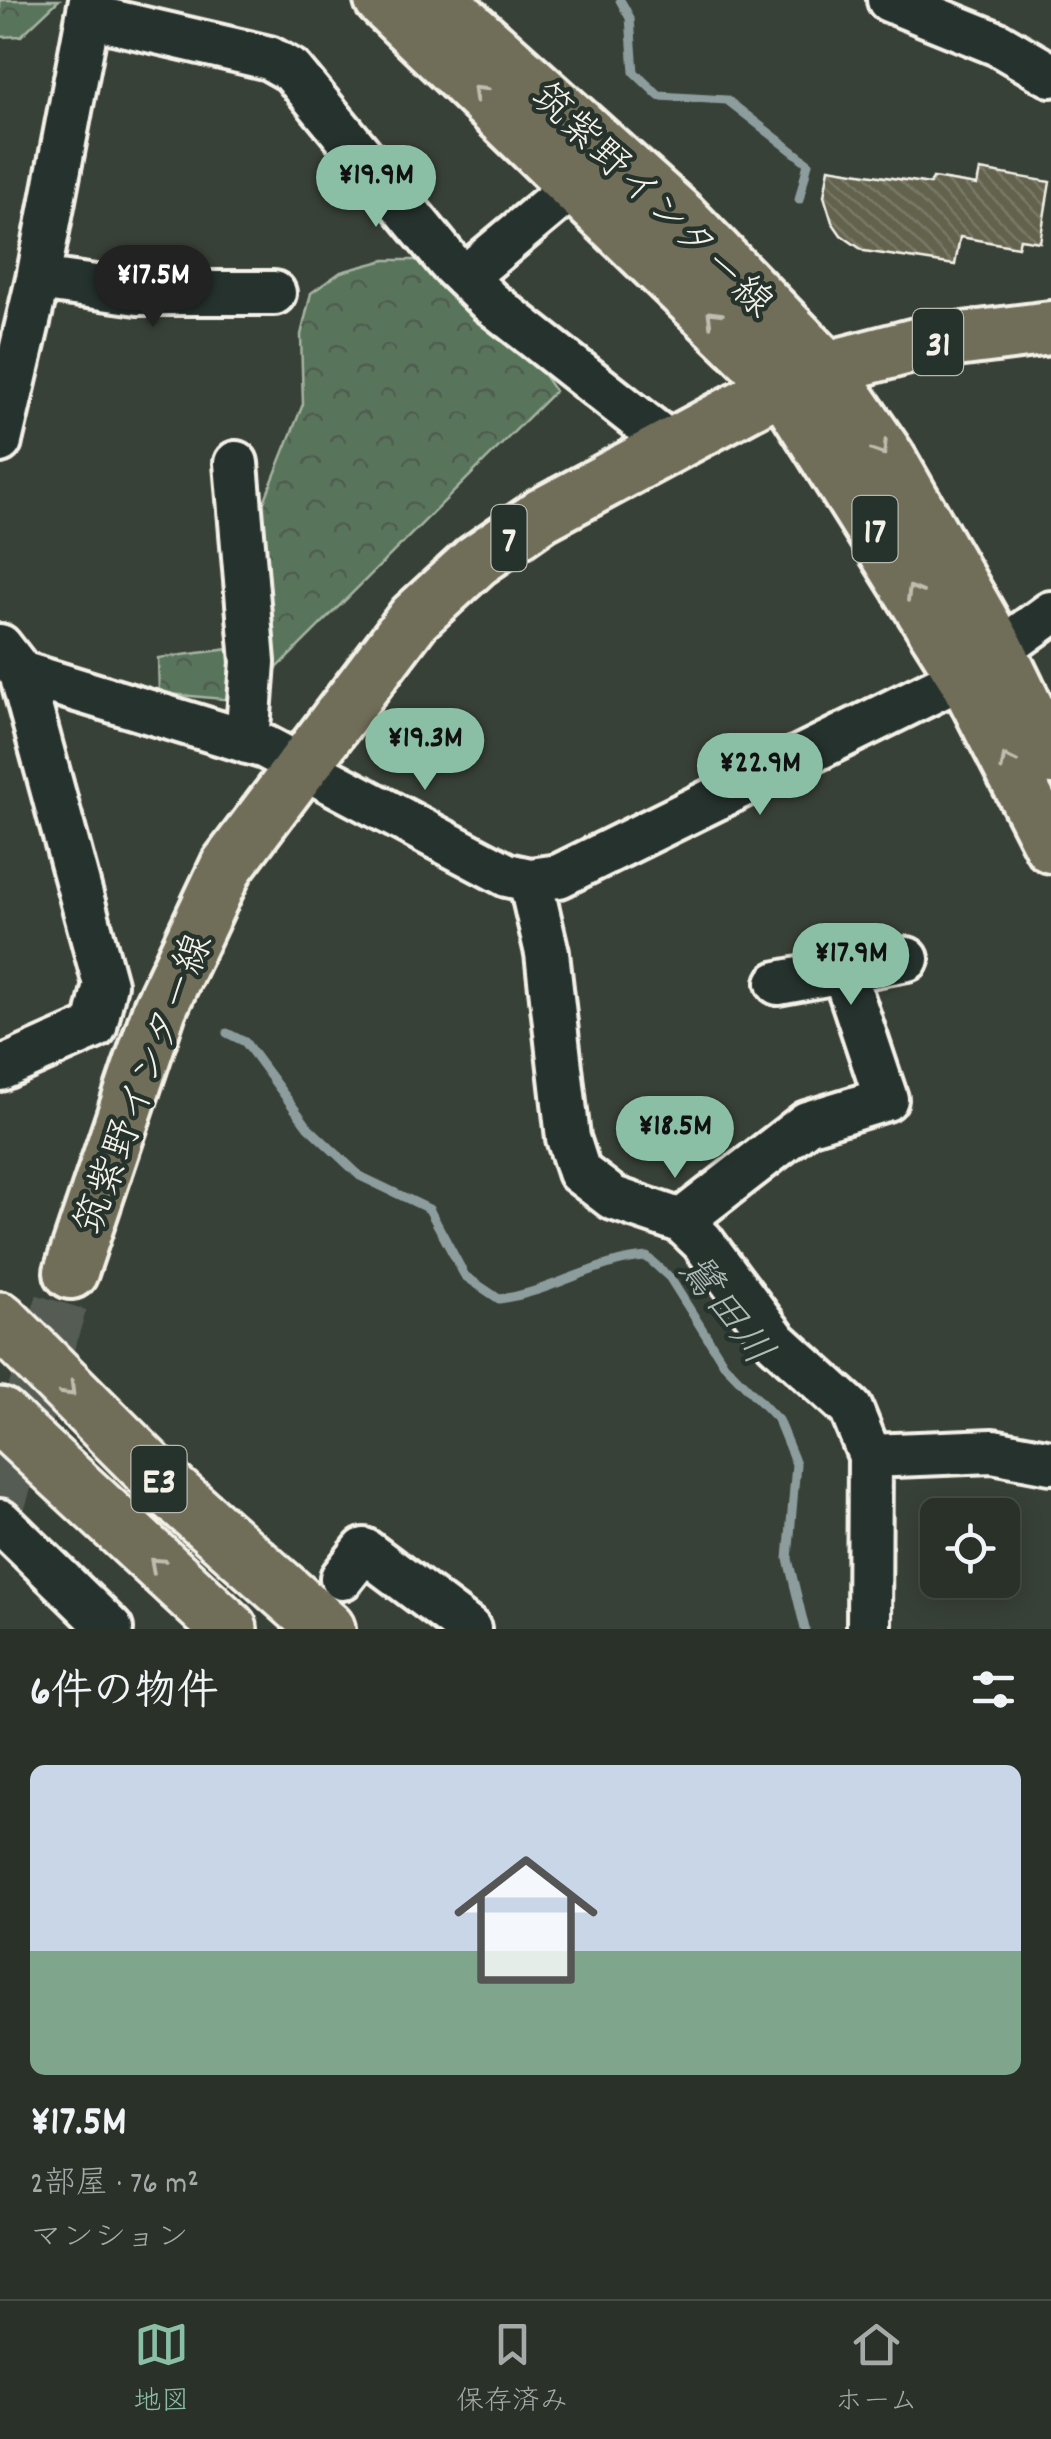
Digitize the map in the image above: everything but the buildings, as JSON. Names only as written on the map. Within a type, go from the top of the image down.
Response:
[{"type":"highway","name":"E3","points":[[0,1320],[169,1489],[334,1604]]},
{"type":"highway","name":"E3","points":[[0,1416],[229,1629]]},
{"type":"main road","name":"筑紫野インター線","points":[[381,0],[576,184],[804,377]]},
{"type":"main road","name":"筑紫野インター線","points":[[440,0],[682,218],[804,377]]},
{"type":"main road","name":"31","points":[[804,377],[916,345],[1051,328]]},
{"type":"main road","name":"筑紫野インター線","points":[[70,1272],[160,1008],[226,866],[298,766],[414,618],[476,561],[542,516],[669,443],[804,377]]},
{"type":"main road","name":"17","points":[[804,377],[888,458],[982,664],[1051,846]]},
{"type":"main road","name":"17","points":[[982,664],[1051,758]]},
{"type":"street","points":[[889,0],[998,44],[1051,74]]},
{"type":"street","points":[[0,441],[38,279],[90,8],[269,58],[292,71],[465,277],[669,443]]},
{"type":"street","points":[[465,277],[576,184]]},
{"type":"street","points":[[38,279],[138,293],[274,293]]},
{"type":"street","points":[[236,463],[253,662],[247,742]]},
{"type":"street","points":[[11,659],[247,742],[507,875],[530,880],[559,876],[982,664],[1051,613]]},
{"type":"street","points":[[0,1069],[95,1027],[105,984],[11,659]]},
{"type":"street","points":[[530,880],[547,953],[568,1138],[580,1172],[613,1198],[681,1221],[702,1240],[776,1341],[851,1409],[870,1456],[868,1629]]},
{"type":"street","points":[[778,983],[907,959]]},
{"type":"street","points":[[681,1221],[807,1123],[886,1099],[844,973]]},
{"type":"street","points":[[870,1456],[992,1451],[1051,1462]]},
{"type":"street","points":[[0,1521],[111,1629]]},
{"type":"street","points":[[334,1604],[364,1550],[469,1629]]},
{"type":"green space","points":[[0,0],[59,0],[21,36],[0,37]]},
{"type":"green space","points":[[385,260],[425,260],[479,281],[555,391],[244,701],[159,693],[158,658],[229,649],[250,537],[303,404],[301,335],[311,293],[341,272]]},
{"type":"waterway","name":"鷺田川","points":[[620,0],[630,18],[634,72],[659,96],[727,100],[808,163],[799,200]]},
{"type":"waterway","name":"鷺田川","points":[[227,1033],[245,1042],[308,1127],[360,1176],[429,1209],[465,1276],[499,1299],[628,1259],[647,1257],[670,1278],[724,1364],[778,1420],[796,1464],[788,1559],[805,1629]]},
{"type":"tunnel","points":[[0,1501],[71,1272]]}]
